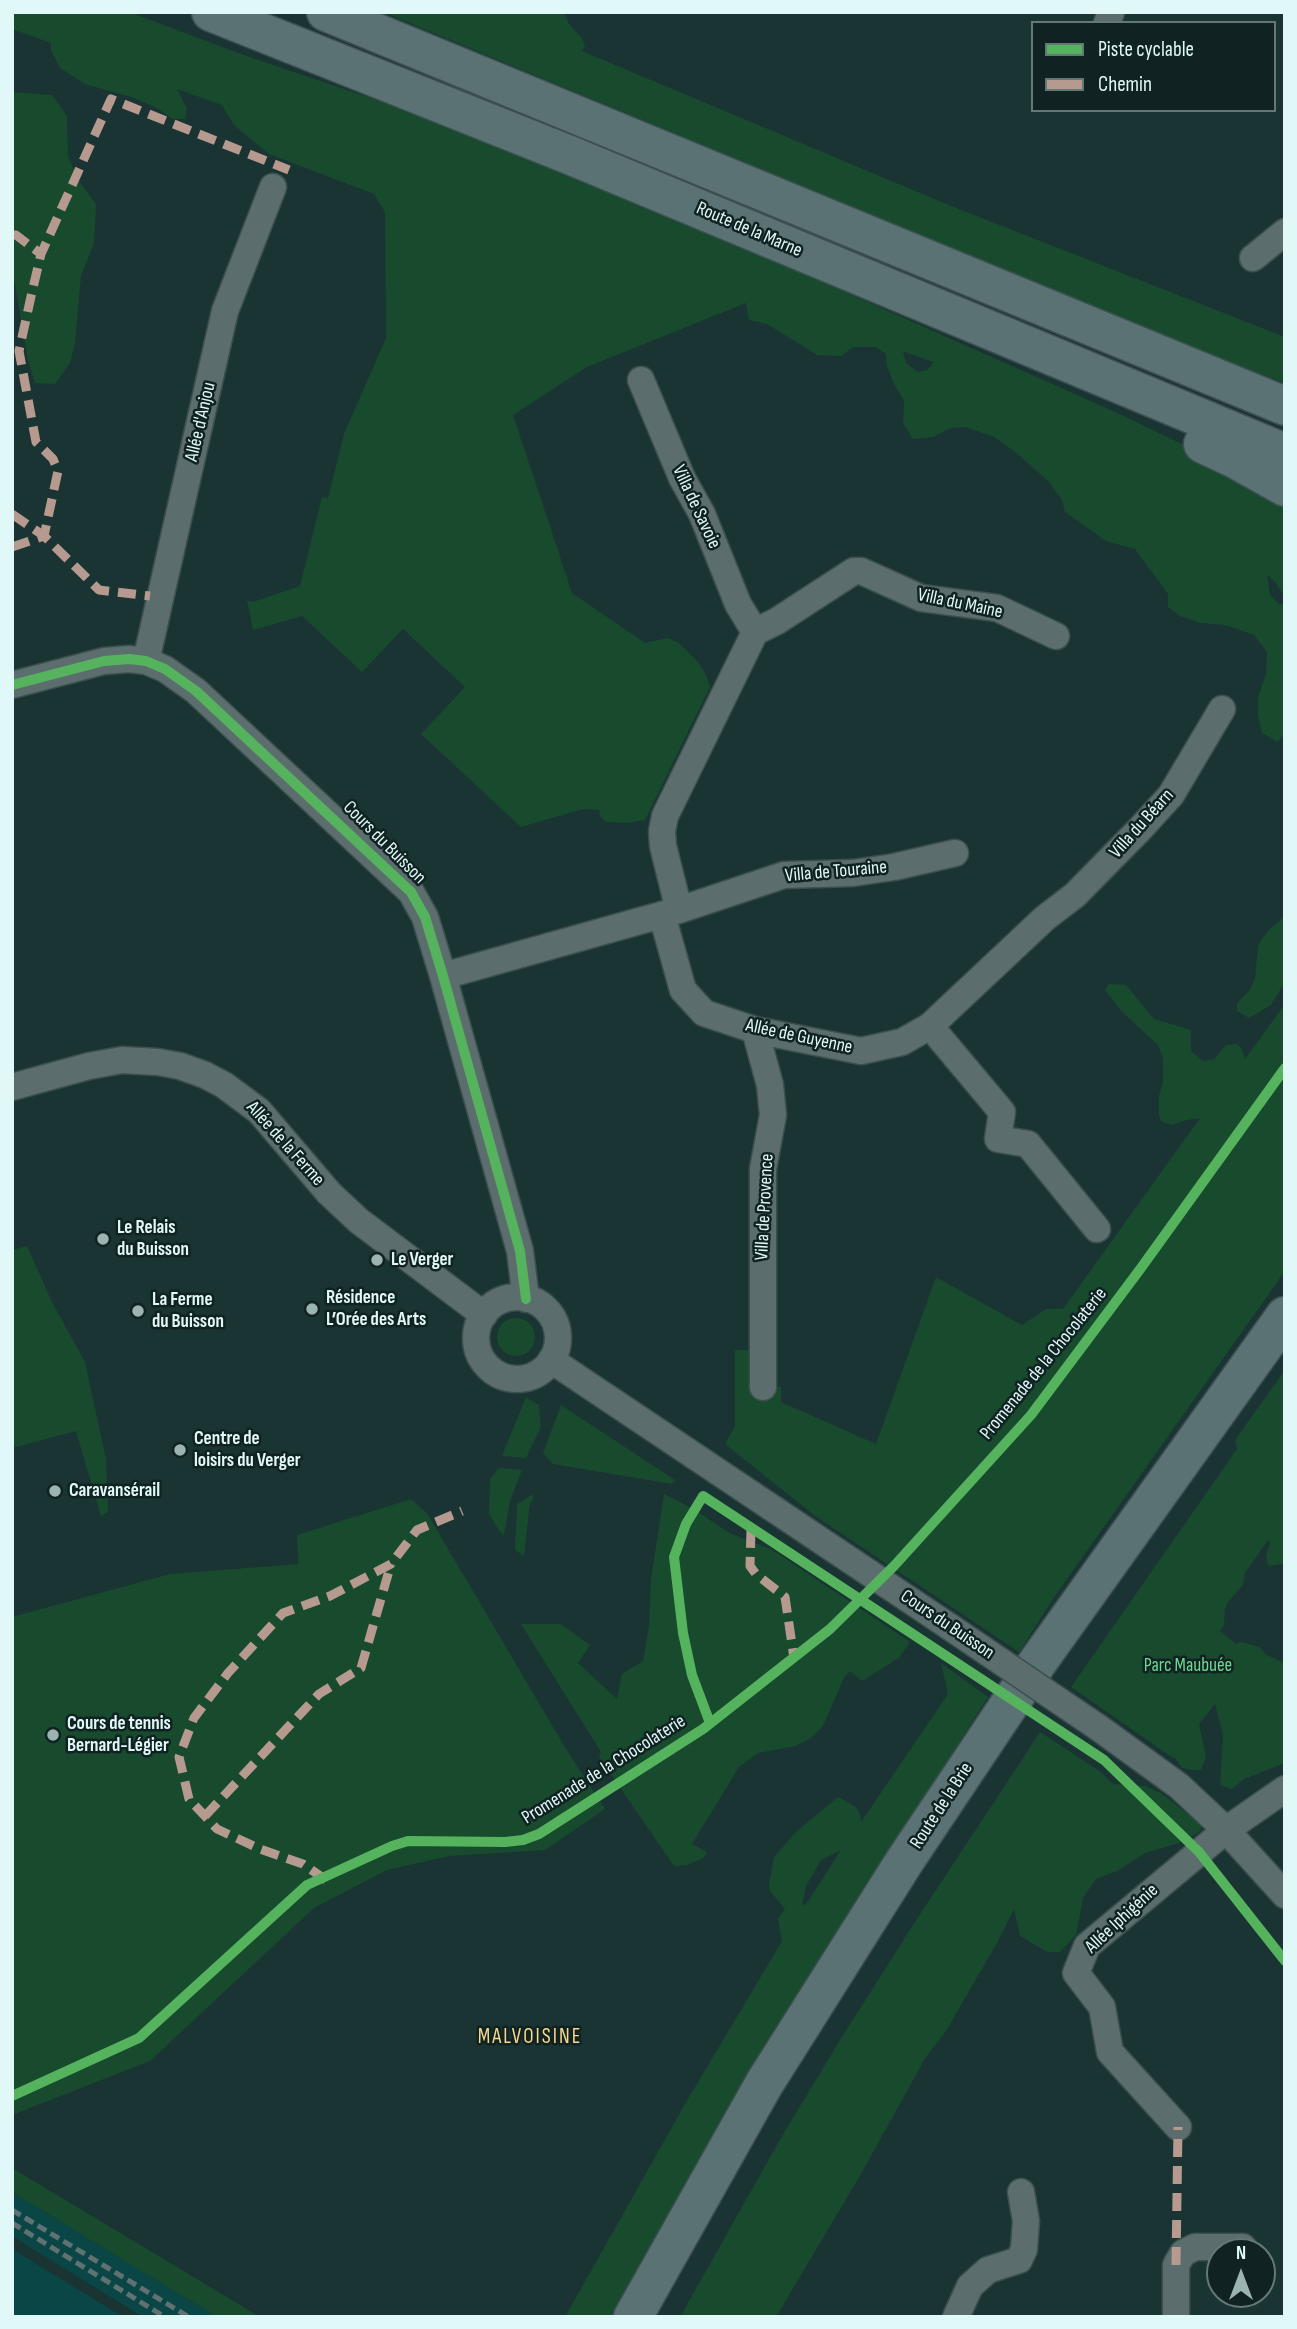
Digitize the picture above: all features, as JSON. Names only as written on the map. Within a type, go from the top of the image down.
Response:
[{"type":"highway","name":"Route de la Marne","points":[[211,12],[572,156],[1285,453]]},
{"type":"highway","points":[[326,12],[1285,406]]},
{"type":"highway","points":[[1023,344],[1066,383],[1235,459],[1285,487]]},
{"type":"highway","name":"Route de la Brie","points":[[633,2317],[764,2084],[904,1862],[1037,1663],[1285,1316]]},
{"type":"highway","name":"Route de la Brie","points":[[659,2317],[783,2096],[898,1913],[1025,1721],[1285,1355]]},
{"type":"street","name":"Allée d'Anjou","points":[[146,662],[225,311],[273,187]]},
{"type":"street","points":[[1253,258],[1285,233]]},
{"type":"street","name":"Villa de Savoie","points":[[641,380],[681,478],[702,514],[738,604],[755,632]]},
{"type":"street","name":"Villa du Maine","points":[[755,632],[777,621],[854,571],[861,571],[921,598],[997,608],[1056,636]]},
{"type":"street","name":"Allée de Guyenne","points":[[755,632],[665,816],[662,831],[670,912],[683,990],[704,1013],[754,1030],[860,1051],[902,1042],[930,1026],[1045,918],[1075,895]]},
{"type":"street","name":"Cours du Buisson","points":[[12,685],[104,661],[129,659],[165,669],[196,691],[411,892],[425,916],[443,976],[520,1251],[526,1299]]},
{"type":"street","name":"Villa du Béarn","points":[[1075,895],[1171,795],[1222,709]]},
{"type":"street","name":"Villa de Touraine","points":[[670,912],[784,875],[853,873],[955,853]]},
{"type":"street","points":[[443,976],[670,912]]},
{"type":"street","points":[[930,1026],[1002,1112],[998,1139],[1028,1144],[1097,1229]]},
{"type":"street","name":"Villa de Provence","points":[[754,1030],[771,1085],[773,1115],[762,1169],[763,1387]]},
{"type":"street","name":"Allée de la Ferme","points":[[12,1087],[122,1060],[158,1062],[205,1075],[224,1085],[259,1111],[329,1193],[359,1221],[484,1315]]},
{"type":"street","points":[[526,1299],[548,1312],[557,1335],[556,1348],[551,1360],[535,1375],[514,1379],[493,1372],[485,1365],[476,1345],[476,1334],[484,1315],[492,1306],[503,1300],[526,1299]]},
{"type":"street","name":"Cours du Buisson","points":[[551,1360],[1099,1728],[1179,1786],[1226,1830],[1285,1895]]},
{"type":"street","points":[[1226,1830],[1285,1789]]},
{"type":"street","name":"Allée Iphigénie","points":[[1178,2127],[1110,2052],[1102,2007],[1076,1973],[1087,1946],[1226,1830]]},
{"type":"street","points":[[956,2317],[970,2286],[988,2270],[1018,2260],[1024,2249],[1026,2221],[1021,2192]]},
{"type":"street","points":[[1176,2317],[1176,2265],[1183,2253],[1195,2247],[1206,2247]]},
{"type":"shaded area","points":[[12,2192],[217,2317],[143,2317],[12,2236]]},
{"type":"shaded area","points":[[12,2249],[123,2317],[12,2317]]},
{"type":"green space","points":[[12,12],[129,12],[238,53],[412,112],[722,237],[1113,411],[1232,468],[1285,498],[1285,597],[1267,575],[1270,595],[1279,604],[1285,604],[1285,734],[1277,742],[1262,733],[1258,697],[1266,674],[1267,652],[1254,635],[1225,625],[1200,623],[1180,616],[1168,607],[1168,594],[1135,549],[1106,541],[1065,512],[1062,500],[1048,481],[994,437],[966,427],[950,428],[933,437],[913,439],[903,423],[904,401],[887,366],[886,354],[876,347],[853,347],[841,356],[817,355],[767,324],[749,320],[746,303],[587,367],[513,415],[572,593],[645,643],[668,638],[679,643],[699,663],[710,687],[645,820],[628,823],[606,822],[600,816],[599,810],[583,809],[521,827],[421,734],[465,687],[403,629],[362,672],[302,616],[253,630],[247,600],[253,602],[300,586],[322,497],[328,498],[344,434],[386,338],[385,212],[374,194],[269,154],[234,125],[222,105],[177,89],[187,109],[185,119],[172,119],[159,109],[134,98],[85,84],[60,68],[51,50],[51,43],[12,29]],"holes":[[[903,351],[933,362],[927,370],[918,372],[906,363]]]},
{"type":"green space","points":[[383,12],[564,12],[569,24],[581,37],[585,46],[582,51],[951,206],[1285,337],[1285,383],[1193,348]]},
{"type":"green space","points":[[12,92],[52,95],[67,116],[68,156],[78,180],[96,204],[94,243],[81,276],[75,343],[70,363],[55,384],[35,383],[28,360],[12,267]]},
{"type":"green space","points":[[1285,916],[1285,982],[1271,1005],[1249,1018],[1237,1011],[1237,1003],[1250,990],[1255,978],[1258,945],[1267,932]]},
{"type":"green space","points":[[1109,984],[1126,985],[1154,1019],[1191,1030],[1191,1051],[1203,1061],[1214,1059],[1226,1045],[1237,1044],[1245,1059],[1285,1004],[1285,1271],[1055,1596],[1019,1652],[815,1516],[725,1444],[735,1426],[735,1350],[755,1350],[754,1387],[781,1387],[781,1402],[876,1444],[936,1277],[1022,1325],[1046,1309],[1063,1309],[1200,1118],[1172,1125],[1162,1122],[1159,1116],[1159,1096],[1163,1082],[1163,1058],[1158,1045],[1121,1011],[1105,990]]},
{"type":"green space","points":[[27,1246],[52,1302],[85,1362],[106,1459],[108,1512],[101,1516],[76,1431],[12,1448],[12,1250]]},
{"type":"green space","points":[[516,1318],[529,1324],[535,1337],[529,1350],[516,1356],[503,1350],[497,1337],[503,1324]]},
{"type":"green space","name":"Parc Maubuée","points":[[1285,1370],[1285,1562],[1268,1566],[1268,1540],[1245,1573],[1243,1585],[1228,1602],[1224,1625],[1220,1631],[1236,1644],[1241,1642],[1260,1647],[1265,1654],[1285,1666],[1285,1763],[1244,1779],[1232,1789],[1220,1785],[1223,1734],[1215,1704],[1199,1724],[1206,1757],[1201,1770],[1192,1770],[1182,1768],[1174,1757],[1071,1687],[1237,1449],[1235,1440]]},
{"type":"green space","points":[[526,1397],[539,1405],[541,1427],[526,1458],[502,1456]]},
{"type":"green space","points":[[561,1405],[675,1480],[672,1484],[553,1464],[543,1453]]},
{"type":"green space","points":[[499,1468],[522,1470],[510,1501],[504,1535],[489,1514],[490,1479]]},
{"type":"green space","points":[[534,1494],[530,1502],[524,1556],[515,1550],[517,1504]]},
{"type":"green space","points":[[664,1494],[695,1510],[731,1534],[771,1549],[910,1642],[900,1657],[862,1681],[850,1671],[844,1678],[823,1726],[811,1738],[796,1746],[758,1753],[739,1767],[692,1844],[707,1852],[703,1858],[688,1865],[674,1866],[599,1757],[601,1752],[521,1624],[561,1624],[590,1645],[578,1663],[617,1699],[622,1674],[643,1661],[649,1626],[651,1579]]},
{"type":"green space","points":[[411,1499],[427,1513],[566,1749],[605,1809],[545,1850],[449,1856],[387,1870],[314,1908],[150,2061],[12,2115],[12,1617],[170,1574],[298,1564],[297,1535]]},
{"type":"green space","points":[[941,1663],[988,1697],[951,1755],[954,1758],[615,2317],[565,2317],[685,2104],[782,1941],[778,1919],[785,1909],[770,1891],[769,1885],[774,1857],[797,1831],[838,1797],[856,1807],[861,1822],[948,1694]],"holes":[[[841,1850],[806,1904],[802,1905],[806,1886],[821,1860]]]},
{"type":"green space","points":[[1040,1732],[1101,1772],[1113,1784],[1145,1786],[1161,1793],[1201,1825],[1201,1831],[1179,1843],[1145,1853],[1117,1871],[1096,1879],[1083,1898],[1076,1935],[1060,1952],[1047,1952],[1020,1936],[1014,1909],[946,2031],[926,2057],[861,2174],[776,2317],[680,2317],[782,2136],[837,2045]]},
{"type":"green space","points":[[12,2168],[260,2317],[217,2317],[12,2192]]},
{"type":"railway","points":[[12,2210],[189,2317]]},
{"type":"railway","points":[[12,2223],[165,2317]]},
{"type":"marked path","points":[[12,547],[44,536],[58,471],[53,459],[36,442],[19,351],[32,292],[41,254],[111,99],[289,170]]},
{"type":"marked path","points":[[12,235],[16,235],[41,254]]},
{"type":"marked path","points":[[12,514],[44,536],[99,590],[150,596]]},
{"type":"marked path","points":[[326,1880],[303,1864],[260,1849],[217,1829],[189,1799],[179,1757],[194,1718],[228,1673],[283,1613],[330,1596],[391,1564],[417,1530],[462,1511]]},
{"type":"marked path","points":[[751,1530],[750,1566],[785,1597],[794,1658]]},
{"type":"marked path","points":[[205,1816],[319,1694],[361,1668],[391,1564]]},
{"type":"marked path","points":[[1176,2265],[1178,2127]]},
{"type":"cycle path","points":[[12,685],[104,661],[146,661],[165,669],[196,691],[411,892],[425,917],[443,976],[520,1251],[526,1299]]},
{"type":"cycle path","name":"Promenade de la Chocolaterie","points":[[12,2096],[139,2038],[307,1885],[408,1841],[505,1842],[523,1840],[539,1834],[703,1729],[830,1629],[894,1566],[1031,1415],[1285,1068]]},
{"type":"cycle path","points":[[710,1723],[692,1675],[683,1633],[674,1557],[686,1524],[703,1496],[1104,1760],[1199,1852],[1285,1961]]},
{"type":"place","name":"Le Relais du Buisson","points":[[103,1239]]},
{"type":"place","name":"Le Verger","points":[[377,1260]]},
{"type":"place","name":"Résidence L’Orée des Arts","points":[[312,1309]]},
{"type":"place","name":"La Ferme du Buisson","points":[[138,1311]]},
{"type":"place","name":"Centre de loisirs du Verger","points":[[180,1450]]},
{"type":"place","name":"Caravansérail","points":[[55,1491]]},
{"type":"place","name":"Cours de tennis Bernard-Légier","points":[[53,1735]]},
{"type":"district","name":"MALVOISINE","points":[[530,2038]]}]
